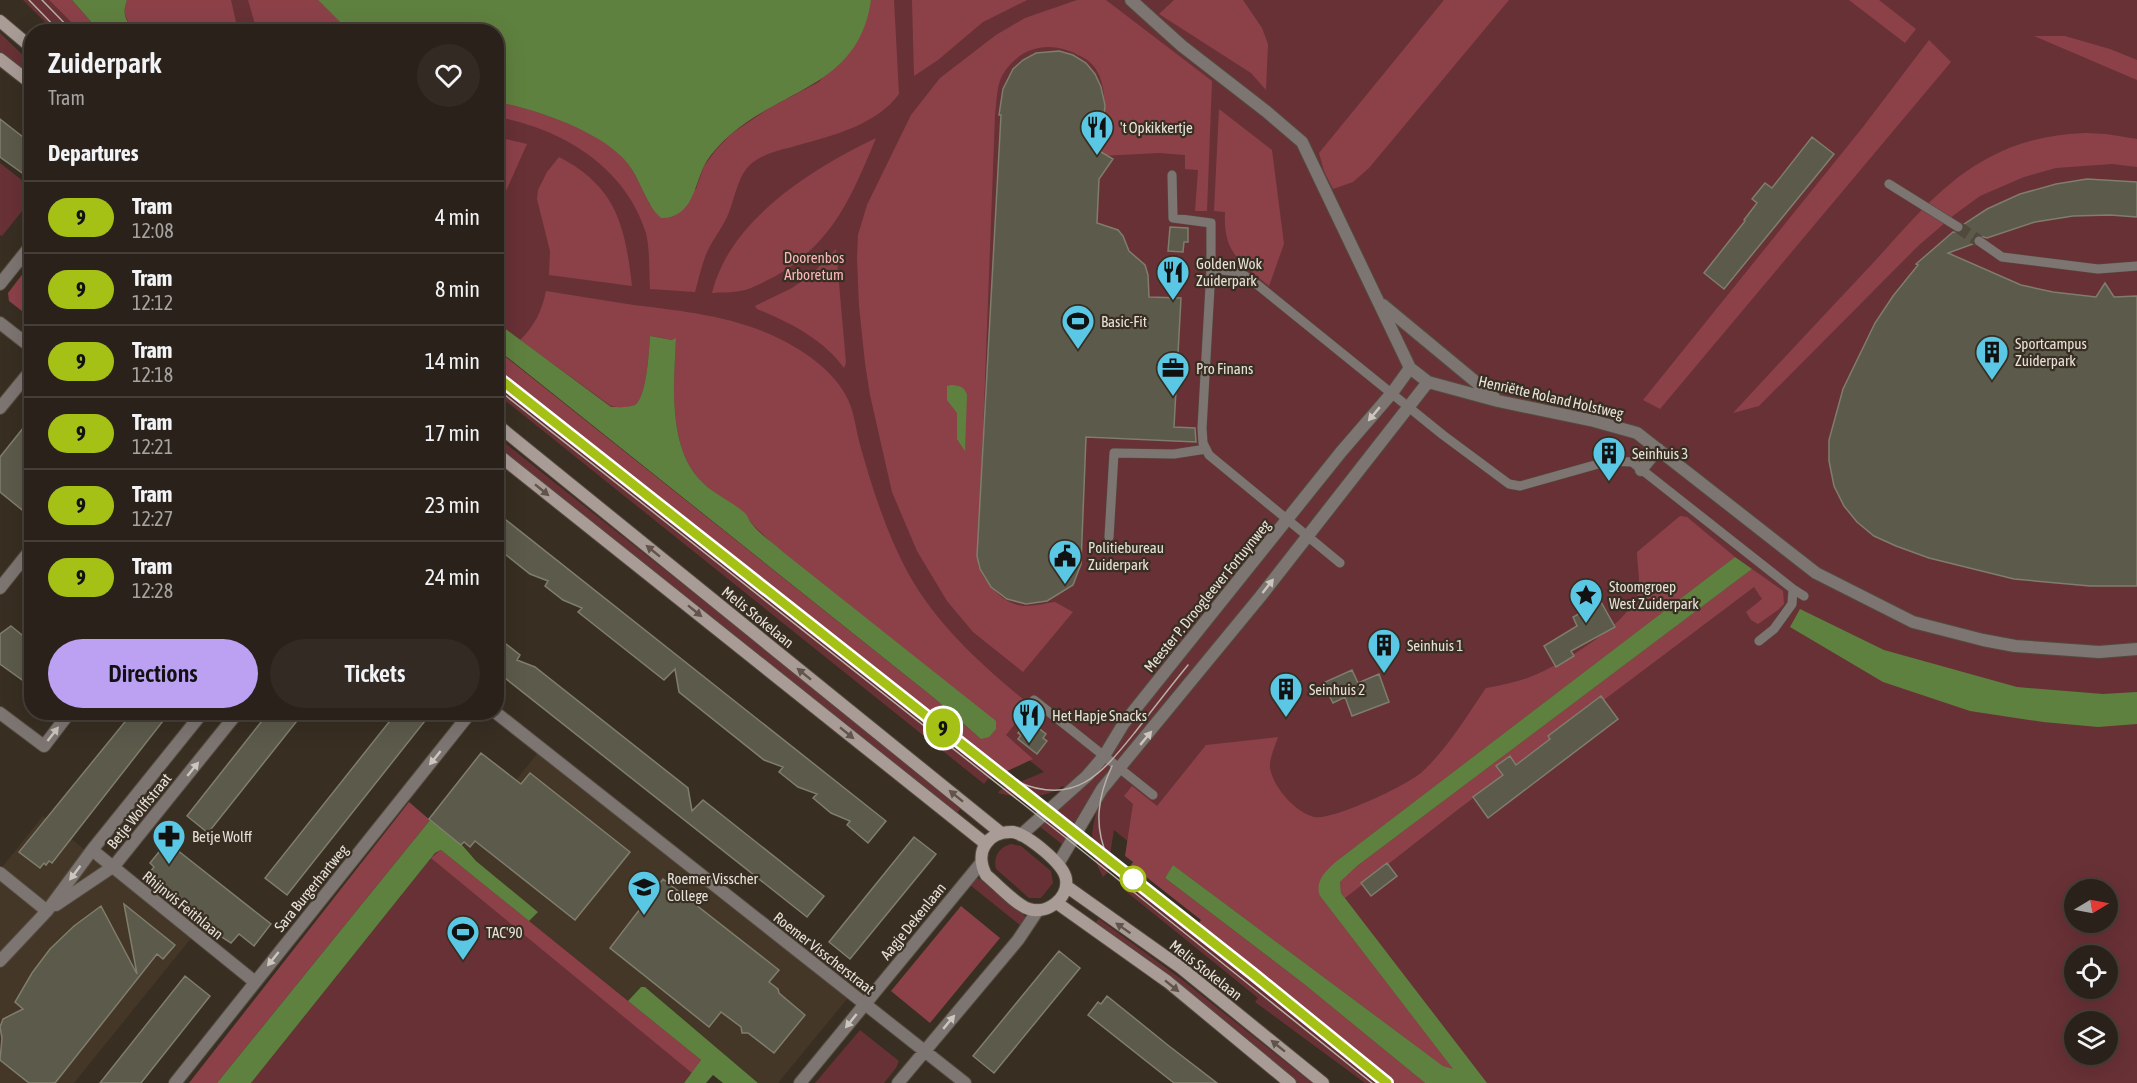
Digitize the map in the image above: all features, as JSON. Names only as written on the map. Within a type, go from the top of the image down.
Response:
[{"type":"street","name":"Henriëtte Roland Holstweg","points":[[1131,0],[1182,46],[1302,142],[1410,368],[1428,382],[1498,401],[1594,421],[1637,433],[1816,573],[1913,621],[2015,646],[2099,652],[2137,649]]},
{"type":"street","points":[[0,21],[24,41]]},
{"type":"street","points":[[0,59],[24,78]]},
{"type":"street","points":[[0,284],[24,254]]},
{"type":"street","points":[[1380,302],[1498,401]]},
{"type":"street","points":[[0,323],[24,342]]},
{"type":"street","name":"Meester P. Droogleever Fortuynweg","points":[[1021,835],[1080,783],[1104,756],[1125,723],[1410,368]]},
{"type":"street","points":[[0,408],[24,379]]},
{"type":"street","points":[[1058,864],[1100,792],[1119,767],[1144,740],[1428,382]]},
{"type":"street","name":"Melis Stokelaan","points":[[504,430],[1001,833]]},
{"type":"street","points":[[1641,470],[1658,449]]},
{"type":"street","points":[[504,459],[986,844]]},
{"type":"street","points":[[0,588],[24,558]]},
{"type":"street","points":[[0,713],[44,746],[64,720]]},
{"type":"street","name":"Roemer Visscherstraat","points":[[504,719],[965,1083]]},
{"type":"street","name":"Betje Wolffstraat","points":[[0,961],[47,911],[92,850],[197,720]]},
{"type":"street","name":"Betje Wolffstraat","points":[[47,911],[114,866],[232,720]]},
{"type":"street","name":"Sara Burgerhartweg","points":[[175,1083],[465,720]]},
{"type":"street","points":[[1013,832],[1021,835],[1058,864],[1066,878],[1066,886],[1057,903],[1051,907],[1038,910],[1026,908],[986,875],[981,863],[981,853],[991,838],[1001,833],[1013,832]]},
{"type":"street","name":"Rhijnvis Feithlaan","points":[[92,850],[255,982]]},
{"type":"street","name":"Aagje Dekenlaan","points":[[800,1083],[981,863]]},
{"type":"street","points":[[0,873],[47,911]]},
{"type":"street","name":"Melis Stokelaan","points":[[1066,886],[1180,968],[1323,1083]]},
{"type":"street","points":[[1057,903],[1168,982],[1290,1083]]},
{"type":"street","points":[[898,1083],[1018,940],[1038,910]]},
{"type":"lane","points":[[1172,175],[1173,218],[1211,223],[1203,444],[1209,455],[1340,562]]},
{"type":"lane","points":[[1889,184],[1958,227]]},
{"type":"lane","points":[[1979,241],[2001,257],[2098,269],[2137,266]]},
{"type":"lane","points":[[1211,269],[1239,272],[1254,282],[1509,484],[1520,486],[1609,461],[1632,462],[1804,596]]},
{"type":"lane","points":[[1109,537],[1114,453],[1174,454],[1206,449]]},
{"type":"lane","points":[[1759,641],[1774,629],[1792,604],[1793,589]]},
{"type":"lane","points":[[1034,700],[1153,795]]},
{"type":"shaded area","points":[[49,0],[72,0],[93,24],[73,24]]},
{"type":"shaded area","points":[[72,0],[127,0],[125,17],[129,24],[93,24]]},
{"type":"shaded area","points":[[127,0],[231,0],[236,24],[130,24],[125,9]]},
{"type":"shaded area","points":[[248,0],[318,0],[342,24],[255,24]]},
{"type":"shaded area","points":[[318,0],[871,0],[864,28],[852,50],[836,68],[731,134],[706,162],[686,207],[671,217],[661,218],[651,206],[628,164],[617,152],[586,132],[568,124],[549,116],[504,104],[504,24],[342,24]]},
{"type":"shaded area","points":[[871,0],[894,0],[899,94],[879,114],[854,127],[769,154],[752,163],[743,174],[727,217],[707,252],[695,292],[650,289],[646,233],[623,189],[607,170],[588,154],[567,141],[544,130],[504,118],[504,104],[549,116],[603,142],[628,164],[650,205],[696,189],[704,166],[731,134],[771,107],[819,82],[861,31]]},
{"type":"shaded area","points":[[912,0],[1027,0],[983,22],[938,60],[914,76]]},
{"type":"shaded area","points":[[1077,0],[1106,0],[1212,81],[1207,211],[1195,211],[1198,170],[1185,169],[1185,155],[1159,153],[1101,156],[1104,93],[1098,73],[1087,60],[1058,48],[1038,48],[1020,56],[1005,71],[998,86],[995,115],[978,566],[991,587],[1011,603],[1034,606],[1055,602],[1073,612],[1023,672],[973,632],[947,601],[917,551],[892,492],[865,363],[859,306],[858,235],[867,205],[911,115],[940,78],[996,35],[1025,18]]},
{"type":"shaded area","points":[[1174,0],[1243,0],[1262,28],[1268,44],[1266,90],[1251,73],[1159,14]]},
{"type":"shaded area","points":[[1444,0],[1509,0],[1369,168],[1353,182],[1333,189],[1324,171],[1319,153]]},
{"type":"shaded area","points":[[1849,0],[1879,0],[1916,29],[1905,43]]},
{"type":"shaded area","points":[[2034,36],[2065,36],[2110,49],[2137,60],[2137,80]]},
{"type":"shaded area","points":[[1929,40],[1951,62],[1660,409],[1643,400],[1863,127]]},
{"type":"shaded area","points":[[1219,109],[1272,150],[1284,244],[1269,286],[1235,255],[1227,237],[1225,212],[1214,211]]},
{"type":"shaded area","points":[[2086,133],[2137,139],[2137,167],[2112,164],[2056,168],[2024,177],[1980,196],[1918,246],[1759,406],[1733,413],[1913,219],[1957,178],[1990,157],[2013,147],[2049,137]]},
{"type":"shaded area","points":[[876,138],[858,180],[838,217],[811,249],[794,264],[753,287],[737,292],[712,293],[722,266],[736,242],[777,199],[826,165]]},
{"type":"shaded area","points":[[504,139],[527,144],[504,195]]},
{"type":"shaded area","points":[[559,157],[594,181],[615,210],[626,245],[632,286],[549,275],[550,251],[537,199],[538,190],[547,172]]},
{"type":"shaded area","points":[[836,249],[846,363],[844,368],[826,348],[805,332],[755,306],[792,288],[812,274]]},
{"type":"shaded area","points":[[24,272],[24,313],[9,301],[8,293]]},
{"type":"shaded area","points":[[546,291],[724,319],[762,331],[789,344],[808,355],[825,369],[848,400],[880,508],[900,557],[920,593],[963,645],[1030,705],[1006,735],[1033,759],[1005,772],[504,376],[504,355],[934,698],[981,739],[753,525],[743,513],[704,484],[692,470],[678,435],[675,415],[676,338],[673,340],[650,336],[647,373],[639,400],[635,405],[629,407],[611,406],[520,340],[530,329]]},
{"type":"shaded area","points":[[504,328],[611,407],[632,406],[639,400],[647,373],[650,336],[672,340],[676,338],[675,415],[683,452],[691,469],[703,483],[745,513],[755,528],[783,552],[996,721],[996,729],[989,737],[981,739],[934,698],[504,355]]},
{"type":"shaded area","points":[[947,386],[961,387],[967,395],[965,451],[957,439],[957,413],[947,400]]},
{"type":"shaded area","points":[[1680,516],[1687,517],[1735,557],[1338,860],[1320,896],[1454,1070],[1443,1066],[1173,865],[1165,878],[1304,984],[1425,1083],[1395,1083],[1199,923],[1201,920],[1131,865],[1133,862],[1125,856],[1133,804],[1124,796],[1132,786],[1157,806],[1206,745],[1278,737],[1270,761],[1275,783],[1286,798],[1300,810],[1314,817],[1323,817],[1352,808],[1414,778],[1440,753],[1486,688],[1523,680],[1547,670],[1593,641],[1622,617],[1638,594],[1637,552]]},
{"type":"shaded area","points":[[1735,557],[1752,569],[1357,866],[1340,882],[1341,893],[1487,1083],[1425,1083],[1304,984],[1165,878],[1173,865],[1443,1066],[1453,1069],[1320,896],[1320,880],[1338,860]]},
{"type":"shaded area","points":[[1752,569],[1783,591],[1784,604],[1778,610],[1758,624],[1751,620],[1746,612],[1762,599],[1754,587],[1456,811],[1345,898],[1341,893],[1340,882],[1357,866]]},
{"type":"shaded area","points":[[1800,609],[1884,650],[2017,687],[2103,694],[2137,692],[2137,724],[2098,727],[2043,722],[1970,711],[1883,682],[1790,627]]},
{"type":"shaded area","name":"Roemer Visscher College","points":[[541,749],[852,993],[778,1083],[758,1083],[645,987],[641,987],[628,1001],[529,921],[538,912],[476,861],[463,846]]},
{"type":"shaded area","points":[[409,802],[430,820],[217,1083],[189,1083]]},
{"type":"shaded area","points":[[43,816],[192,937],[74,1083],[0,1083],[0,870]]},
{"type":"shaded area","points":[[430,820],[538,912],[529,921],[441,850],[435,853],[251,1083],[217,1083]]},
{"type":"shaded area","points":[[441,850],[701,1060],[692,1073],[431,858]]},
{"type":"shaded area","points":[[961,906],[1000,938],[930,1023],[891,991]]},
{"type":"shaded area","points":[[641,987],[645,987],[758,1083],[723,1083],[713,1075],[706,1083],[684,1083],[701,1060],[628,1001]]},
{"type":"green space","points":[[23,0],[49,0],[73,24],[47,24]]},
{"type":"green space","name":"Doorenbos Arboretum","points":[[92,0],[2137,0],[2137,1083],[1425,1083],[1114,830],[1107,873],[1103,877],[1092,846],[1092,831],[1096,814],[1085,804],[1063,845],[1039,826],[1074,795],[1063,786],[1047,794],[1031,797],[998,793],[1000,790],[1044,772],[504,343],[504,24],[112,24]]},
{"type":"green space","points":[[0,33],[24,56],[24,74],[0,55]]},
{"type":"green space","points":[[0,163],[24,182],[24,209],[2,236],[0,235]]},
{"type":"green space","points":[[504,376],[1005,772],[988,779],[984,784],[504,400]]},
{"type":"green space","points":[[504,442],[883,743],[960,809],[957,813],[504,454]]},
{"type":"green space","points":[[1011,844],[1021,846],[1051,871],[1053,883],[1041,898],[1029,898],[996,869],[995,860],[998,853],[1003,847]]},
{"type":"green space","name":"TAC'90","points":[[441,850],[701,1060],[684,1083],[251,1083],[435,853]]},
{"type":"green space","points":[[1127,870],[1197,925],[1199,923],[1395,1083],[1365,1083],[1255,1002],[1258,998],[1123,889]]},
{"type":"green space","points":[[975,878],[980,879],[1023,914],[1026,918],[1021,926],[970,885]]},
{"type":"green space","points":[[1099,919],[1180,978],[1312,1083],[1297,1083],[1095,923]]},
{"type":"green space","points":[[860,1030],[899,1061],[884,1083],[815,1083]]},
{"type":"building","points":[[1059,51],[1073,55],[1086,63],[1095,74],[1101,87],[1105,105],[1101,152],[1113,159],[1099,179],[1097,223],[1118,230],[1129,251],[1145,265],[1149,297],[1181,298],[1174,427],[1195,428],[1196,442],[1086,437],[1081,564],[1073,585],[1047,601],[1026,604],[1007,599],[991,587],[980,569],[977,556],[1001,115],[999,115],[1003,89],[1013,69],[1036,53]]},
{"type":"building","points":[[0,119],[24,138],[24,174],[0,157]]},
{"type":"building","points":[[1812,137],[1834,154],[1724,289],[1704,273],[1757,203],[1752,199],[1765,183],[1772,188]]},
{"type":"building","name":"Sportcampus Zuiderpark","points":[[2087,179],[2137,182],[2137,217],[2073,216],[2035,222],[1987,238],[1977,235],[1973,238],[1973,244],[1948,253],[2021,285],[2053,292],[2096,297],[2105,283],[2114,297],[2137,296],[2137,586],[2090,586],[2014,579],[1929,558],[1874,536],[1857,522],[1844,506],[1834,486],[1829,461],[1829,440],[1843,389],[1875,323],[1918,265],[1916,264],[1953,232],[1962,233],[1965,228],[1964,224],[1987,209],[2020,194],[2056,184]]},
{"type":"building","points":[[1170,227],[1188,228],[1188,242],[1184,242],[1183,252],[1168,251]]},
{"type":"building","points":[[24,427],[24,512],[0,492],[0,457]]},
{"type":"building","points":[[504,518],[886,821],[868,843],[847,825],[850,821],[831,813],[813,798],[817,794],[798,787],[779,772],[783,767],[764,760],[679,692],[675,669],[664,680],[578,612],[582,608],[563,600],[545,586],[548,581],[530,574],[504,553]]},
{"type":"building","points":[[1601,602],[1615,627],[1571,651],[1574,656],[1556,667],[1544,646],[1577,626],[1573,617]]},
{"type":"building","points":[[11,626],[24,637],[24,681],[0,664],[0,634]]},
{"type":"building","points":[[504,642],[520,655],[517,660],[535,667],[688,788],[692,811],[703,800],[824,896],[807,917],[504,677]]},
{"type":"building","points":[[1352,670],[1358,683],[1379,674],[1389,702],[1352,716],[1345,697],[1333,703],[1323,683]]},
{"type":"building","points":[[1601,696],[1618,719],[1488,818],[1473,797],[1503,775],[1496,766],[1510,756],[1516,765],[1550,739],[1548,736]]},
{"type":"building","points":[[126,720],[164,720],[52,863],[49,861],[46,865],[44,863],[40,868],[19,852]]},
{"type":"building","points":[[263,720],[298,720],[208,833],[187,816]]},
{"type":"building","points":[[391,720],[426,720],[287,895],[265,878]]},
{"type":"building","points":[[1028,720],[1046,734],[1043,738],[1047,741],[1037,754],[1018,739],[1021,735],[1018,733]]},
{"type":"building","points":[[481,753],[521,784],[530,773],[630,852],[575,920],[475,841],[470,847],[464,842],[461,845],[429,819]]},
{"type":"building","points":[[914,837],[936,854],[850,959],[829,942]]},
{"type":"building","points":[[167,842],[271,924],[254,946],[239,934],[231,943],[223,938],[146,877],[154,867],[150,863]]},
{"type":"building","points":[[1387,863],[1397,876],[1371,896],[1361,883]]},
{"type":"building","points":[[663,879],[779,970],[769,982],[805,1015],[774,1053],[748,1033],[742,1033],[741,1027],[721,1012],[709,1027],[610,948]]},
{"type":"building","points":[[124,904],[175,945],[163,959],[157,954],[55,1083],[29,1083],[0,1060],[2,1038],[0,1027],[3,1019],[23,1009],[15,1002],[50,949],[74,926],[101,906],[137,974]]},
{"type":"building","points":[[1059,951],[1080,968],[994,1073],[973,1056]]},
{"type":"building","points":[[185,976],[210,996],[141,1083],[100,1083]]},
{"type":"building","points":[[1107,996],[1217,1083],[1174,1083],[1088,1015],[1098,1002],[1101,1004]]},
{"type":"tunnel","points":[[1958,227],[1979,241]]},
{"type":"tram line","points":[[29,0],[52,24]]},
{"type":"tram line","points":[[42,0],[65,24]]},
{"type":"tram line","points":[[504,382],[1253,974],[1387,1083]]},
{"type":"tram line","name":"9","points":[[504,382],[1049,811],[1369,1066],[1387,1083]]},
{"type":"tram line","points":[[504,394],[1070,841],[1372,1083]]},
{"type":"tram line","points":[[1018,782],[1038,789],[1056,790],[1072,788],[1086,782],[1111,760],[1188,665]]},
{"type":"tram line","points":[[1108,858],[1100,834],[1099,811],[1103,789],[1112,766]]},
{"type":"place","name":"'t Opkikkertje","points":[[1097,156]]},
{"type":"place","name":"Golden Wok Zuiderpark","points":[[1173,301]]},
{"type":"place","name":"Basic-Fit","points":[[1078,350]]},
{"type":"place","name":"Sportcampus Zuiderpark","points":[[1992,381]]},
{"type":"place","name":"Pro Finans","points":[[1173,397]]},
{"type":"place","name":"Seinhuis 3","points":[[1609,482]]},
{"type":"place","name":"Politiebureau Zuiderpark","points":[[1065,585]]},
{"type":"place","name":"Stoomgroep West Zuiderpark","points":[[1586,624]]},
{"type":"place","name":"Seinhuis 1","points":[[1384,674]]},
{"type":"place","name":"Seinhuis 2","points":[[1286,718]]},
{"type":"place","name":"Het Hapje Snacks","points":[[1029,744]]},
{"type":"place","name":"Betje Wolff","points":[[169,865]]},
{"type":"place","name":"Roemer Visscher College","points":[[644,916]]},
{"type":"place","name":"TAC'90","points":[[463,961]]}]
